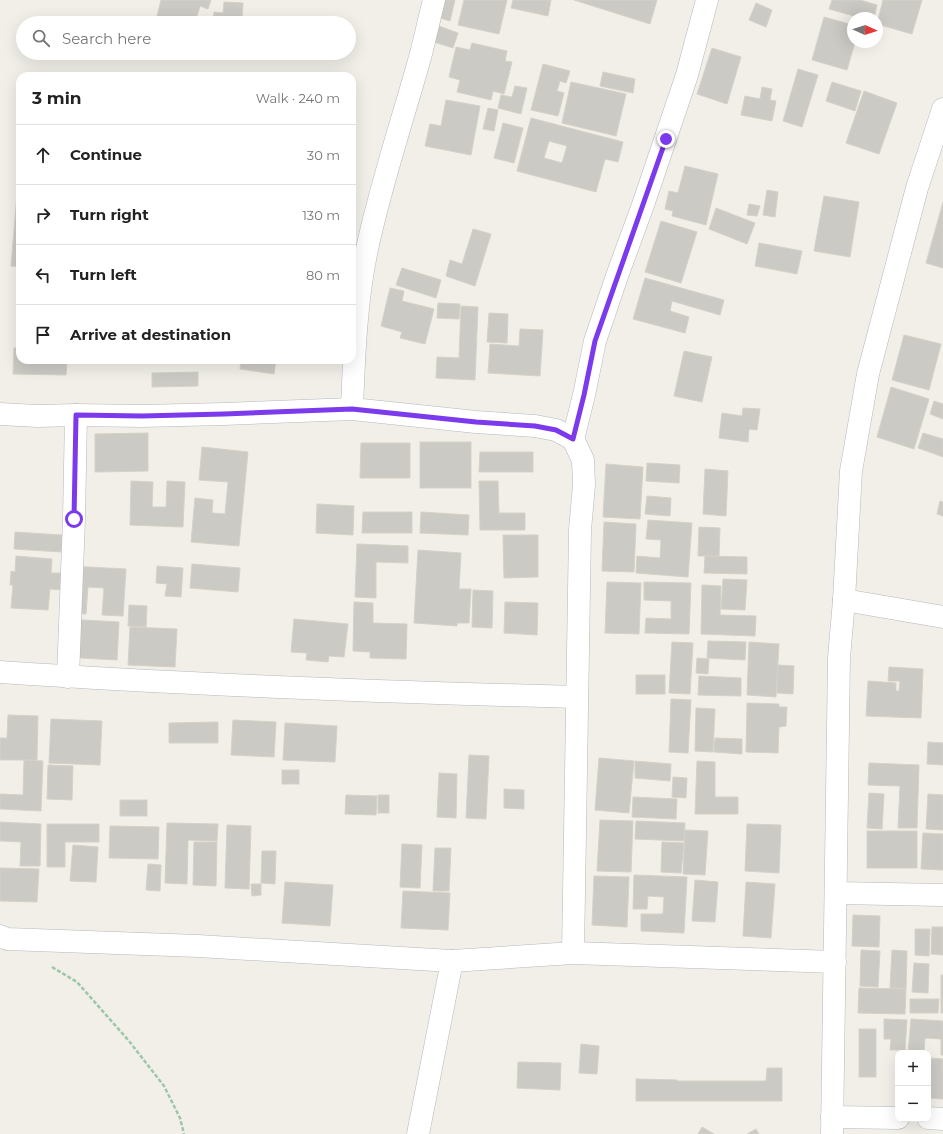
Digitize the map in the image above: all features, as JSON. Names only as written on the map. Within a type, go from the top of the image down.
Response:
[{"type":"street","points":[[356,341],[367,251],[376,206],[418,66],[434,0]]},
{"type":"street","points":[[573,439],[595,341],[685,82],[707,0]]},
{"type":"street","points":[[895,1118],[832,1125],[839,658],[844,600],[851,471],[868,374],[918,188],[943,109]]},
{"type":"street","points":[[352,409],[354,364]]},
{"type":"street","points":[[0,414],[38,416],[157,416],[352,409],[476,422],[535,426],[556,430],[573,439],[583,460],[584,485],[580,530],[573,953]]},
{"type":"street","points":[[68,677],[76,415]]},
{"type":"street","points":[[844,600],[943,617]]},
{"type":"street","points":[[0,672],[68,677],[329,689],[577,697]]},
{"type":"street","points":[[836,893],[943,895]]},
{"type":"street","points":[[0,936],[7,939],[198,946],[452,961],[573,953],[835,962]]},
{"type":"street","points":[[404,1134],[420,1125],[452,961]]},
{"type":"street","points":[[931,1118],[943,1119]]},
{"type":"path","points":[[52,967],[77,982],[129,1041],[164,1086],[180,1118],[184,1134]]},
{"type":"building","points":[[161,0],[211,0],[208,9],[200,6],[197,16],[157,16]]},
{"type":"building","points":[[438,0],[455,0],[450,21],[433,16]]},
{"type":"building","points":[[464,0],[507,0],[499,34],[458,25]]},
{"type":"building","points":[[513,0],[551,0],[548,16],[511,8]]},
{"type":"building","points":[[574,0],[657,0],[650,24]]},
{"type":"building","points":[[832,0],[860,0],[877,5],[875,12],[847,12],[847,14],[829,9]]},
{"type":"building","points":[[883,0],[922,0],[912,34],[883,26],[883,12],[880,12]]},
{"type":"building","points":[[224,2],[243,3],[242,16],[214,16],[214,12],[223,13]]},
{"type":"building","points":[[756,3],[772,10],[766,27],[749,20]]},
{"type":"building","points":[[824,17],[847,23],[847,48],[853,48],[847,70],[812,60]]},
{"type":"building","points":[[436,25],[458,33],[453,48],[431,41]]},
{"type":"building","points":[[472,43],[507,51],[505,61],[512,62],[504,94],[493,91],[491,100],[457,92],[460,80],[449,77],[456,47],[470,50]]},
{"type":"building","points":[[712,48],[741,57],[727,104],[697,94]]},
{"type":"building","points":[[543,64],[570,71],[566,83],[560,81],[557,91],[564,93],[558,116],[531,110]]},
{"type":"building","points":[[798,69],[818,75],[802,127],[783,121]]},
{"type":"building","points":[[603,72],[635,79],[633,93],[600,86]]},
{"type":"building","points":[[571,82],[626,94],[616,136],[562,123]]},
{"type":"building","points":[[832,82],[861,91],[855,111],[826,101]]},
{"type":"building","points":[[515,86],[527,88],[521,114],[498,108],[501,95],[512,97]]},
{"type":"building","points":[[762,87],[772,89],[770,100],[776,101],[772,121],[741,115],[745,96],[760,99]]},
{"type":"building","points":[[864,91],[897,103],[879,154],[846,143]]},
{"type":"building","points":[[446,100],[480,106],[471,155],[425,146],[430,124],[441,126]]},
{"type":"building","points":[[488,108],[498,110],[494,131],[483,129]]},
{"type":"building","points":[[531,118],[623,142],[618,162],[605,159],[596,192],[517,171]],"holes":[[[549,141],[567,146],[562,163],[544,158]]]},
{"type":"building","points":[[503,123],[523,128],[514,163],[494,158]]},
{"type":"building","points":[[685,166],[718,174],[706,225],[672,216],[673,211],[665,209],[669,191],[678,193]]},
{"type":"building","points":[[767,190],[778,192],[775,217],[763,215]]},
{"type":"building","points":[[824,196],[859,202],[850,257],[814,251]]},
{"type":"building","points":[[943,202],[943,268],[926,263]]},
{"type":"building","points":[[749,204],[760,206],[757,216],[747,215]]},
{"type":"building","points":[[16,207],[16,267],[11,266]]},
{"type":"building","points":[[716,208],[755,223],[747,244],[709,229]]},
{"type":"building","points":[[661,221],[697,232],[681,283],[645,272]]},
{"type":"building","points":[[473,229],[491,234],[475,286],[446,276],[450,260],[462,264]]},
{"type":"building","points":[[759,243],[802,251],[797,274],[755,266]]},
{"type":"building","points":[[402,268],[441,280],[436,298],[396,285]]},
{"type":"building","points":[[645,278],[724,300],[720,315],[672,301],[670,311],[689,317],[685,333],[633,319]]},
{"type":"building","points":[[390,288],[404,291],[402,301],[434,309],[425,344],[400,338],[402,332],[381,326]]},
{"type":"building","points":[[438,303],[460,304],[459,319],[437,318]]},
{"type":"building","points":[[461,306],[478,307],[475,380],[436,378],[437,357],[459,358]]},
{"type":"building","points":[[489,313],[508,314],[507,343],[487,342]]},
{"type":"building","points":[[520,329],[543,330],[540,376],[488,373],[490,344],[519,346]]},
{"type":"building","points":[[904,335],[941,344],[929,390],[892,380]]},
{"type":"building","points":[[14,348],[16,348],[16,364],[67,364],[66,375],[13,374]]},
{"type":"building","points":[[684,351],[712,357],[702,402],[674,396]]},
{"type":"building","points":[[241,364],[275,364],[274,374],[240,369]]},
{"type":"building","points":[[198,372],[198,386],[152,387],[152,373]]},
{"type":"building","points":[[891,387],[929,399],[914,449],[877,437]]},
{"type":"building","points":[[934,401],[943,404],[943,419],[930,414]]},
{"type":"building","points":[[743,408],[760,409],[757,430],[749,429],[748,442],[719,438],[722,413],[742,416]]},
{"type":"building","points":[[148,433],[148,471],[95,472],[95,434]]},
{"type":"building","points":[[923,433],[943,439],[943,457],[918,448]]},
{"type":"building","points":[[420,442],[471,442],[471,488],[420,488]]},
{"type":"building","points":[[361,443],[410,443],[410,478],[360,478]]},
{"type":"building","points":[[202,447],[248,452],[239,546],[191,542],[195,498],[213,500],[212,513],[225,514],[228,482],[199,480]]},
{"type":"building","points":[[480,452],[533,452],[533,472],[479,472]]},
{"type":"building","points":[[647,463],[680,465],[679,483],[646,481]]},
{"type":"building","points":[[606,464],[643,467],[640,519],[603,517]]},
{"type":"building","points":[[705,469],[728,471],[726,516],[703,514]]},
{"type":"building","points":[[131,481],[153,482],[152,507],[166,507],[167,481],[185,482],[183,527],[130,525]]},
{"type":"building","points":[[479,481],[498,481],[499,513],[525,513],[525,530],[480,530]]},
{"type":"building","points":[[647,496],[671,498],[670,516],[645,514]]},
{"type":"building","points":[[940,501],[943,502],[943,516],[937,514]]},
{"type":"building","points":[[317,504],[354,506],[353,535],[316,533]]},
{"type":"building","points":[[363,512],[412,512],[412,533],[362,533]]},
{"type":"building","points":[[421,512],[469,515],[468,535],[420,533]]},
{"type":"building","points":[[648,520],[692,523],[688,577],[636,573],[637,556],[660,558],[661,540],[646,539]]},
{"type":"building","points":[[604,522],[636,524],[634,572],[602,571]]},
{"type":"building","points":[[699,527],[720,528],[719,556],[698,556]]},
{"type":"building","points":[[15,532],[62,535],[61,552],[14,549]]},
{"type":"building","points":[[503,535],[538,535],[538,577],[504,578]]},
{"type":"building","points":[[357,544],[408,546],[408,563],[376,562],[376,598],[355,597]]},
{"type":"building","points":[[418,550],[461,553],[459,589],[471,589],[469,623],[457,623],[457,626],[414,623]]},
{"type":"building","points":[[16,556],[52,559],[51,573],[63,573],[62,590],[50,589],[48,610],[11,608],[13,585],[10,585],[11,571],[15,572]]},
{"type":"building","points":[[705,556],[747,557],[747,574],[704,573]]},
{"type":"building","points":[[192,564],[240,568],[238,592],[190,588]]},
{"type":"building","points":[[70,566],[126,569],[123,616],[102,615],[104,588],[88,587],[86,614],[67,613]]},
{"type":"building","points":[[157,566],[183,568],[181,597],[165,596],[167,584],[156,583]]},
{"type":"building","points":[[723,579],[747,580],[745,610],[721,609]]},
{"type":"building","points":[[607,582],[641,583],[639,634],[605,633]]},
{"type":"building","points":[[644,582],[691,583],[689,634],[645,633],[646,618],[671,619],[671,601],[644,600]]},
{"type":"building","points":[[702,585],[721,586],[720,615],[756,616],[755,636],[701,634]]},
{"type":"building","points":[[473,590],[493,591],[492,628],[472,627]]},
{"type":"building","points":[[354,602],[373,603],[373,623],[407,624],[406,659],[370,658],[370,652],[353,651]]},
{"type":"building","points":[[505,602],[538,603],[537,635],[504,633]]},
{"type":"building","points":[[129,605],[147,606],[146,627],[128,626]]},
{"type":"building","points":[[65,619],[119,622],[117,660],[63,657]]},
{"type":"building","points":[[294,619],[348,624],[344,657],[329,656],[328,662],[306,660],[307,653],[291,652]]},
{"type":"building","points":[[130,627],[177,629],[175,667],[128,665]]},
{"type":"building","points":[[708,641],[746,642],[745,660],[707,658]]},
{"type":"building","points":[[672,642],[693,643],[690,694],[669,693]]},
{"type":"building","points":[[749,642],[779,644],[776,697],[747,695]]},
{"type":"building","points":[[697,658],[709,659],[708,674],[696,673]]},
{"type":"building","points":[[778,665],[794,666],[793,694],[777,693]]},
{"type":"building","points":[[889,667],[923,669],[921,718],[866,716],[868,681],[896,683],[896,691],[899,691],[900,681],[888,681]]},
{"type":"building","points":[[636,675],[665,675],[665,694],[636,694]]},
{"type":"building","points":[[699,676],[741,678],[741,696],[698,695]]},
{"type":"building","points":[[671,699],[691,700],[688,753],[669,752]]},
{"type":"building","points":[[747,703],[779,704],[779,707],[787,707],[786,726],[779,727],[778,753],[746,752]]},
{"type":"building","points":[[696,708],[715,709],[713,752],[695,751]]},
{"type":"building","points":[[8,715],[38,716],[37,760],[0,760],[0,738],[7,738]]},
{"type":"building","points":[[51,719],[102,721],[100,765],[49,763]]},
{"type":"building","points":[[233,720],[276,722],[274,757],[231,755]]},
{"type":"building","points":[[218,722],[218,743],[169,743],[169,723]]},
{"type":"building","points":[[285,723],[337,726],[335,762],[283,760]]},
{"type":"building","points":[[715,738],[742,739],[742,754],[714,752]]},
{"type":"building","points":[[928,742],[943,743],[943,765],[927,764]]},
{"type":"building","points":[[469,755],[489,756],[486,819],[466,818]]},
{"type":"building","points":[[599,758],[634,761],[629,813],[595,810]]},
{"type":"building","points":[[24,760],[43,761],[41,811],[0,809],[0,794],[23,795]]},
{"type":"building","points":[[635,761],[671,764],[670,781],[635,778]]},
{"type":"building","points":[[697,761],[715,762],[715,797],[738,797],[738,814],[695,814]]},
{"type":"building","points":[[869,763],[919,765],[917,828],[898,828],[900,786],[868,785]]},
{"type":"building","points":[[48,765],[73,766],[72,800],[47,799]]},
{"type":"building","points":[[282,770],[299,770],[299,784],[282,784]]},
{"type":"building","points":[[439,773],[457,774],[456,818],[437,817]]},
{"type":"building","points":[[673,777],[687,778],[686,798],[672,797]]},
{"type":"building","points":[[504,789],[524,790],[524,809],[504,808]]},
{"type":"building","points":[[869,793],[884,794],[882,829],[867,828]]},
{"type":"building","points":[[928,794],[943,795],[943,830],[926,829]]},
{"type":"building","points":[[346,795],[377,796],[376,815],[345,814]]},
{"type":"building","points":[[378,795],[389,795],[389,813],[378,813]]},
{"type":"building","points":[[633,797],[677,799],[676,819],[632,817]]},
{"type":"building","points":[[120,800],[147,800],[147,816],[120,816]]},
{"type":"building","points":[[600,820],[633,821],[631,872],[597,871]]},
{"type":"building","points":[[636,821],[685,823],[684,841],[635,839]]},
{"type":"building","points":[[0,822],[41,824],[40,866],[20,866],[21,842],[0,841]]},
{"type":"building","points":[[167,823],[218,824],[217,841],[188,840],[187,884],[165,883]]},
{"type":"building","points":[[47,824],[99,824],[99,842],[65,842],[65,867],[47,867]]},
{"type":"building","points":[[747,824],[781,825],[779,873],[745,871]]},
{"type":"building","points":[[227,825],[251,826],[249,889],[225,888]]},
{"type":"building","points":[[110,826],[159,827],[158,859],[109,858]]},
{"type":"building","points":[[685,830],[708,831],[705,875],[683,874]]},
{"type":"building","points":[[867,831],[917,831],[917,868],[867,868]]},
{"type":"building","points":[[923,833],[943,834],[943,870],[921,869]]},
{"type":"building","points":[[194,842],[217,842],[216,886],[193,885]]},
{"type":"building","points":[[662,842],[684,843],[681,873],[661,872]]},
{"type":"building","points":[[402,844],[422,845],[420,888],[400,887]]},
{"type":"building","points":[[73,845],[98,847],[96,882],[70,881]]},
{"type":"building","points":[[435,848],[451,848],[449,891],[433,891]]},
{"type":"building","points":[[262,851],[276,851],[275,884],[261,883]]},
{"type":"building","points":[[148,864],[161,865],[160,891],[146,890]]},
{"type":"building","points":[[0,868],[39,869],[37,902],[0,901]]},
{"type":"building","points":[[634,875],[687,877],[684,933],[641,931],[641,914],[663,914],[664,897],[648,896],[647,909],[633,909]]},
{"type":"building","points":[[594,876],[629,877],[627,927],[592,925]]},
{"type":"building","points":[[695,880],[718,882],[715,922],[692,921]]},
{"type":"building","points":[[285,882],[333,885],[330,926],[282,923]]},
{"type":"building","points":[[746,882],[775,884],[771,938],[743,936]]},
{"type":"building","points":[[251,884],[261,884],[261,895],[252,896]]},
{"type":"building","points":[[403,891],[450,893],[448,930],[401,928]]},
{"type":"building","points":[[853,915],[880,916],[879,947],[852,946]]},
{"type":"building","points":[[932,927],[943,927],[943,955],[931,954]]},
{"type":"building","points":[[915,929],[930,929],[929,956],[915,955]]},
{"type":"building","points":[[861,950],[880,951],[878,987],[860,986]]},
{"type":"building","points":[[892,950],[907,951],[906,989],[890,988]]},
{"type":"building","points":[[914,963],[929,964],[928,993],[912,992]]},
{"type":"building","points":[[941,975],[943,975],[943,1013],[941,1013]]},
{"type":"building","points":[[859,988],[906,989],[905,1014],[858,1013]]},
{"type":"building","points":[[910,999],[939,999],[938,1013],[910,1013]]},
{"type":"building","points":[[884,1019],[907,1020],[905,1050],[890,1050],[891,1039],[884,1039]]},
{"type":"building","points":[[911,1019],[943,1021],[943,1055],[941,1055],[941,1039],[925,1038],[924,1050],[908,1050]]},
{"type":"building","points":[[859,1029],[876,1029],[876,1077],[859,1077]]},
{"type":"building","points":[[581,1044],[599,1046],[597,1074],[579,1073]]},
{"type":"building","points":[[931,1058],[943,1059],[943,1099],[931,1098]]},
{"type":"building","points":[[518,1062],[561,1063],[560,1090],[517,1088]]},
{"type":"building","points":[[767,1068],[782,1068],[782,1101],[636,1101],[636,1079],[677,1081],[766,1081]]},
{"type":"building","points":[[702,1127],[714,1134],[698,1134]]},
{"type":"building","points":[[756,1129],[759,1134],[747,1134]]},
{"type":"route","points":[[74,519],[76,415],[142,416],[352,409],[476,422],[535,426],[556,430],[573,439],[595,341],[666,139]]}]
